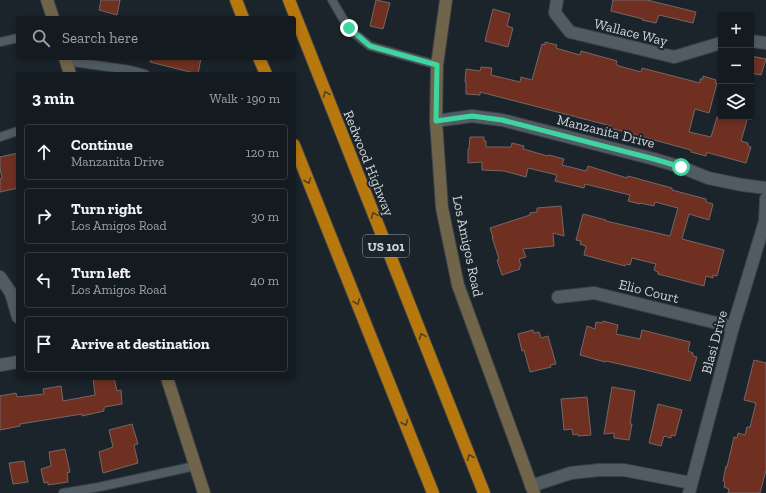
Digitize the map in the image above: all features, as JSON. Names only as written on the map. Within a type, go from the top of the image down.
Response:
[{"type":"highway","points":[[236,0],[242,16]]},
{"type":"highway","name":"Redwood Highway","points":[[288,0],[294,16]]},
{"type":"highway","name":"Redwood Highway","points":[[296,20],[484,493]]},
{"type":"highway","points":[[260,60],[265,72]]},
{"type":"highway","points":[[296,150],[433,493]]},
{"type":"street","points":[[47,0],[51,16]]},
{"type":"street","name":"Los Amigos Road","points":[[446,0],[437,65],[436,121],[442,208],[458,285],[532,489]]},
{"type":"street","name":"Wallace Way","points":[[557,0],[555,13],[570,32],[674,57],[718,44]]},
{"type":"street","points":[[754,41],[766,43]]},
{"type":"street","points":[[66,60],[69,72]]},
{"type":"street","name":"Manzanita Drive","points":[[436,121],[472,116],[502,120],[654,159],[681,167],[708,178],[766,188]]},
{"type":"street","name":"Blasi Drive","points":[[690,488],[733,327],[765,221],[766,199]]},
{"type":"street","points":[[0,276],[11,293],[16,310]]},
{"type":"street","name":"Elio Court","points":[[558,297],[594,293],[733,327]]},
{"type":"street","points":[[0,366],[16,362]]},
{"type":"street","points":[[168,380],[204,493]]},
{"type":"street","points":[[532,489],[571,473],[599,470],[624,470],[690,488]]},
{"type":"lane","points":[[332,0],[349,28],[370,46],[437,65]]},
{"type":"lane","points":[[0,42],[16,38]]},
{"type":"lane","points":[[66,60],[138,72]]},
{"type":"lane","points":[[0,137],[16,132]]},
{"type":"lane","points":[[63,493],[196,466]]},
{"type":"building","points":[[101,0],[120,0],[117,15],[99,10]]},
{"type":"building","points":[[376,0],[390,3],[383,29],[370,26]]},
{"type":"building","points":[[613,0],[647,0],[696,12],[693,23],[659,15],[656,23],[611,11]]},
{"type":"building","points":[[493,9],[510,14],[507,26],[513,28],[508,47],[485,41]]},
{"type":"building","points":[[545,42],[557,45],[556,48],[580,55],[581,51],[617,61],[616,64],[619,66],[641,72],[642,68],[700,83],[700,79],[703,79],[703,76],[716,80],[715,83],[717,83],[709,113],[695,109],[689,132],[711,137],[717,117],[718,120],[747,120],[741,141],[748,143],[748,146],[751,147],[746,163],[707,152],[706,156],[691,152],[691,150],[610,128],[611,126],[480,92],[480,95],[466,94],[466,69],[480,71],[481,67],[492,68],[491,75],[520,82],[521,77],[532,80],[542,44],[545,45]]},
{"type":"building","points":[[754,57],[766,59],[761,75],[754,74]]},
{"type":"building","points":[[150,60],[201,60],[198,72],[190,72],[150,62]]},
{"type":"building","points":[[470,137],[484,137],[486,147],[511,147],[512,143],[524,146],[523,149],[564,159],[562,165],[586,171],[588,166],[627,178],[628,176],[672,188],[672,190],[706,199],[706,202],[713,204],[709,220],[689,214],[682,239],[724,250],[717,276],[713,275],[713,278],[706,276],[704,286],[658,274],[658,272],[654,270],[656,264],[632,258],[630,265],[626,264],[625,266],[584,255],[586,246],[580,244],[581,241],[576,240],[583,214],[670,236],[678,208],[655,202],[654,206],[628,201],[630,195],[585,184],[584,188],[555,181],[557,175],[528,168],[526,177],[504,171],[482,170],[482,162],[468,163]]},
{"type":"building","points":[[16,153],[16,188],[0,192],[0,179],[2,178],[0,157]]},
{"type":"building","points":[[561,206],[564,236],[553,233],[554,246],[523,249],[526,257],[519,259],[521,266],[519,267],[520,269],[502,275],[490,228],[530,215],[530,213],[537,212],[537,208]]},
{"type":"building","points":[[603,321],[618,325],[616,334],[640,339],[642,330],[690,342],[688,351],[693,353],[693,356],[697,357],[690,381],[580,355],[587,326],[595,329],[596,322],[603,323]]},
{"type":"building","points":[[533,330],[534,333],[539,332],[541,338],[548,336],[556,364],[550,365],[551,367],[530,372],[524,350],[522,351],[518,334]]},
{"type":"building","points":[[754,360],[766,363],[766,470],[760,493],[728,493],[729,489],[724,487],[725,482],[723,481],[734,437],[737,438],[738,433],[745,435],[747,427],[750,427],[756,403],[744,400]]},
{"type":"building","points":[[93,380],[114,380],[117,391],[121,390],[122,404],[104,407],[104,411],[82,416],[82,414],[20,424],[20,426],[0,430],[0,396],[16,393],[17,397],[44,394],[43,389],[61,386],[63,401],[95,395]]},
{"type":"building","points":[[612,387],[635,391],[629,440],[614,438],[614,433],[604,434]]},
{"type":"building","points":[[587,397],[591,435],[573,435],[572,429],[564,430],[561,399]]},
{"type":"building","points":[[658,404],[682,410],[675,436],[671,435],[671,438],[664,436],[661,446],[649,443]]},
{"type":"building","points":[[132,424],[138,444],[134,445],[138,463],[103,473],[99,452],[113,447],[109,430]]},
{"type":"building","points":[[65,449],[70,472],[67,473],[68,482],[48,485],[48,482],[44,483],[41,469],[51,466],[49,452]]},
{"type":"building","points":[[24,461],[28,482],[13,484],[9,463]]},
{"type":"route","points":[[349,28],[370,46],[437,65],[436,121],[472,116],[502,120],[681,167]]}]
